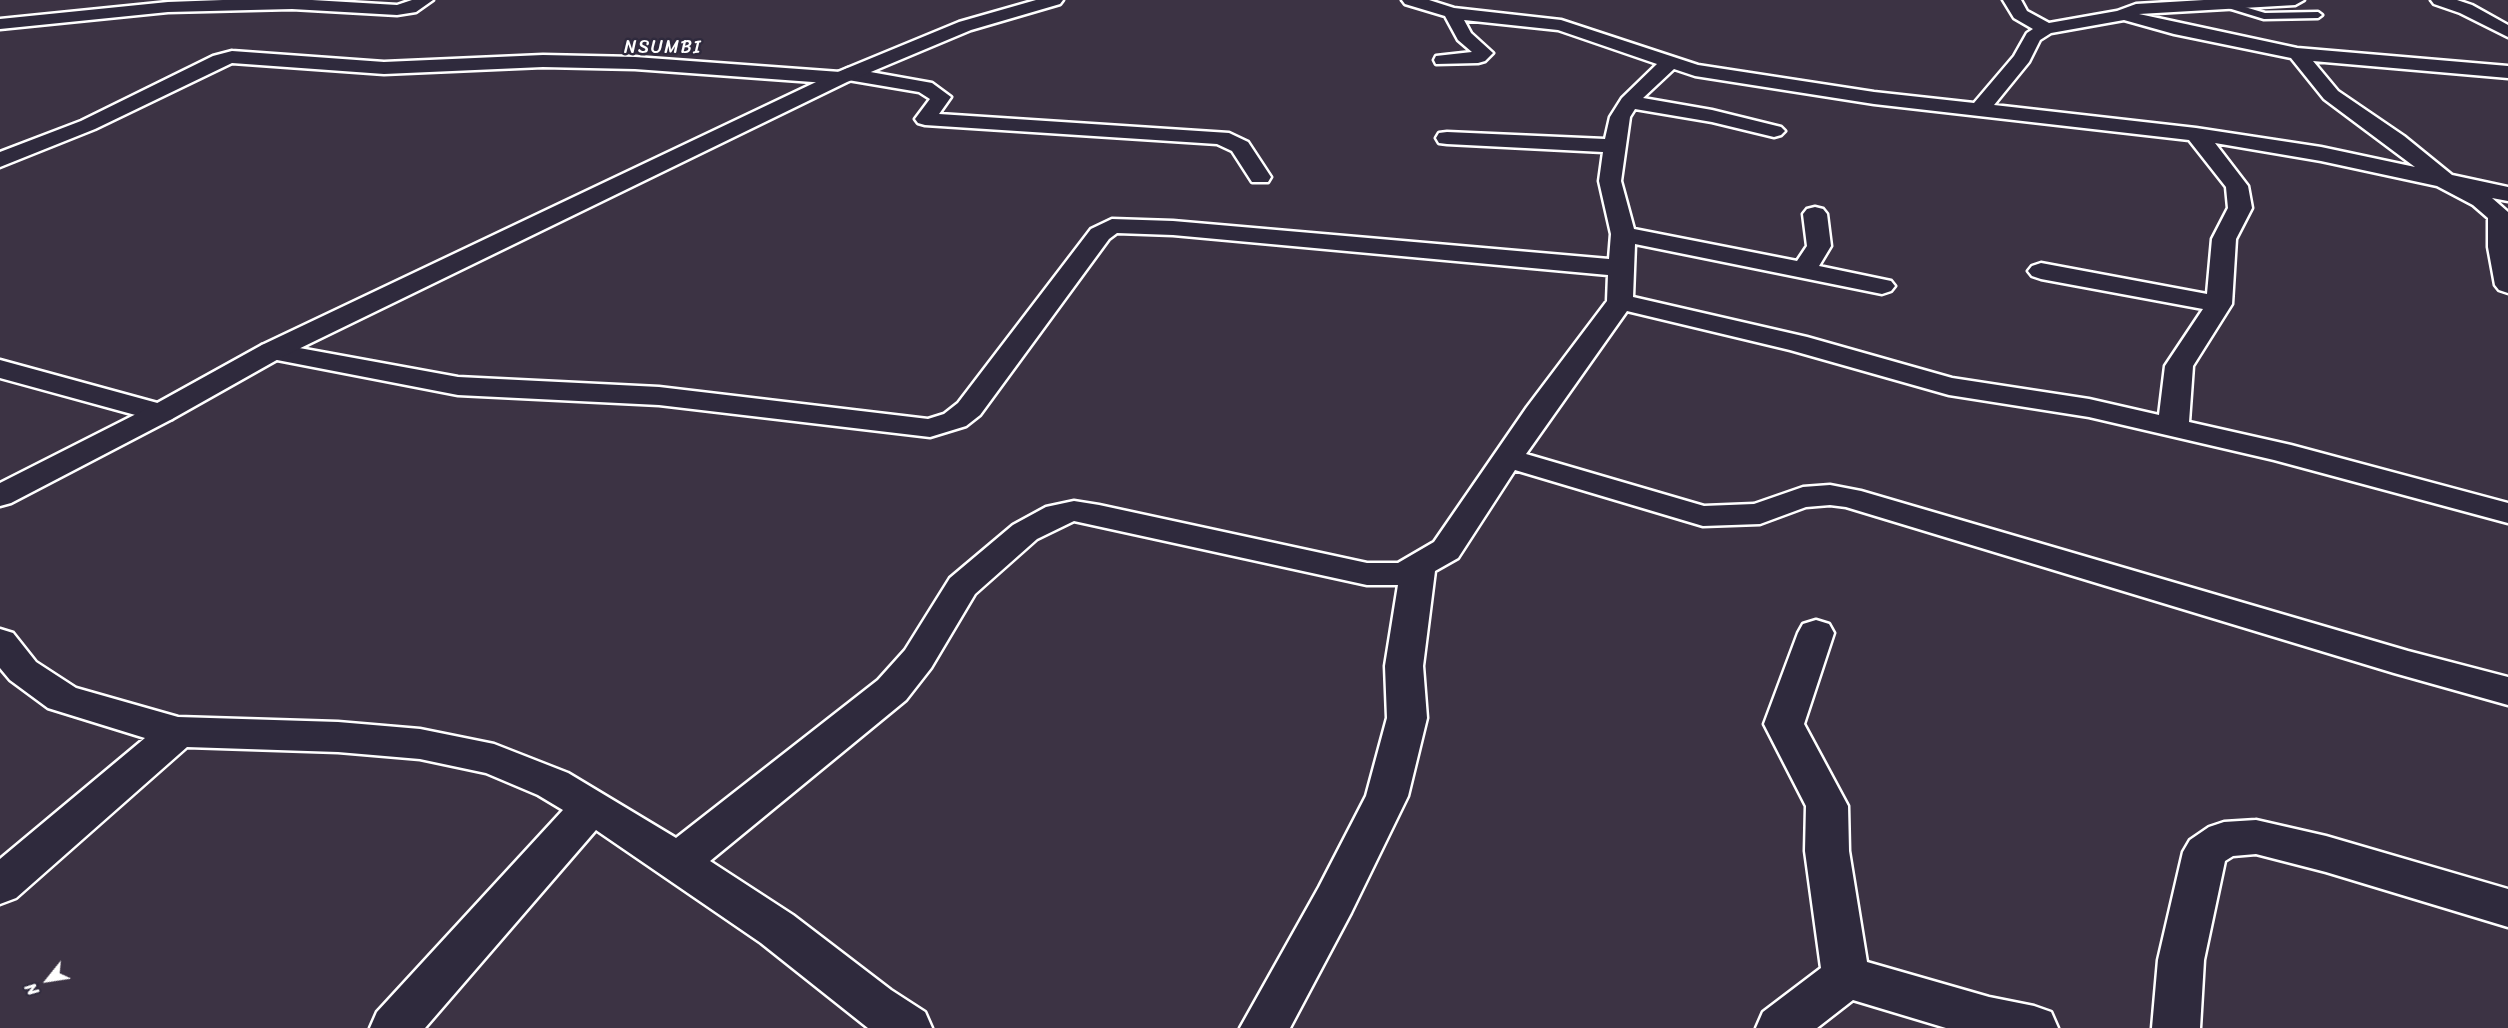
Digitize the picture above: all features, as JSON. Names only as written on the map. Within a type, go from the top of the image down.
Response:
[{"type":"street","points":[[0,24],[180,7],[292,4],[403,10],[424,0]]},
{"type":"street","points":[[0,496],[161,413],[273,351],[844,76],[965,26],[1054,0]]},
{"type":"street","points":[[1411,0],[1452,13],[1561,25],[1695,70],[1862,97],[2196,134],[2321,154],[2508,194]]},
{"type":"street","points":[[2012,0],[2020,14],[2046,29]]},
{"type":"street","points":[[2125,15],[2126,11],[2136,9],[2286,0]]},
{"type":"street","points":[[2440,0],[2466,9],[2508,32]]},
{"type":"street","points":[[2466,9],[2508,16]]},
{"type":"street","points":[[1443,60],[1478,57],[1484,53],[1464,36],[1452,13]]},
{"type":"street","points":[[1980,109],[2022,58],[2033,37],[2046,29],[2125,15],[2174,29],[2297,54],[2508,72]]},
{"type":"street","points":[[2297,54],[2331,95],[2396,141],[2445,181],[2481,200],[2500,219],[2500,247],[2507,273]]},
{"type":"street","points":[[0,160],[88,124],[220,60],[240,57],[384,68],[543,61],[635,63],[844,76],[925,87],[941,97],[925,118],[1221,138],[1240,147],[1260,177]]},
{"type":"street","points":[[678,862],[892,690],[918,659],[962,586],[1025,532],[1058,514],[1074,511],[1099,515],[1367,574],[1404,574],[1446,550],[1507,459],[1620,302],[1623,234],[1610,181],[1620,117],[1629,102],[1649,80],[1670,63]]},
{"type":"street","points":[[1629,102],[1712,116],[1774,131]]},
{"type":"street","points":[[2173,427],[2179,366],[2219,304],[2224,238],[2240,208],[2237,186],[2196,134]]},
{"type":"street","points":[[1447,138],[1585,143],[1614,147]]},
{"type":"street","points":[[1804,269],[1819,246],[1815,214]]},
{"type":"street","points":[[273,351],[458,386],[659,396],[930,428],[955,420],[969,409],[1100,234],[1112,226],[1173,228],[1620,268]]},
{"type":"street","points":[[1623,234],[1718,255],[1804,269],[1882,286]]},
{"type":"street","points":[[2041,271],[2219,304]]},
{"type":"street","points":[[1620,302],[1797,343],[1949,386],[2089,408],[2280,452],[2508,513]]},
{"type":"street","points":[[0,369],[161,413]]},
{"type":"street","points":[[1507,459],[1703,516],[1760,514],[1803,497],[1830,495],[1850,498],[2396,661],[2508,690]]},
{"type":"street","points":[[1264,1028],[1335,900],[1388,796],[1407,718],[1404,666],[1418,567]]},
{"type":"street","points":[[1816,633],[1784,724],[1827,806],[1827,851],[1846,976]]},
{"type":"street","points":[[0,642],[23,670],[62,698],[109,714],[178,732],[338,737],[420,744],[494,759],[553,784],[678,862],[777,929],[874,1005],[909,1028]]},
{"type":"street","points":[[0,885],[178,732]]},
{"type":"street","points":[[394,1028],[591,807]]},
{"type":"street","points":[[2176,1028],[2181,960],[2205,852],[2224,839],[2256,837],[2326,854],[2508,908]]},
{"type":"street","points":[[1780,1028],[1846,976]]},
{"type":"street","points":[[1846,976],[1989,1019],[2034,1028]]},
{"type":"lane","points":[[2228,5],[2264,16],[2318,15]]},
{"type":"district","name":"NSUMBI","points":[[663,48]]}]
